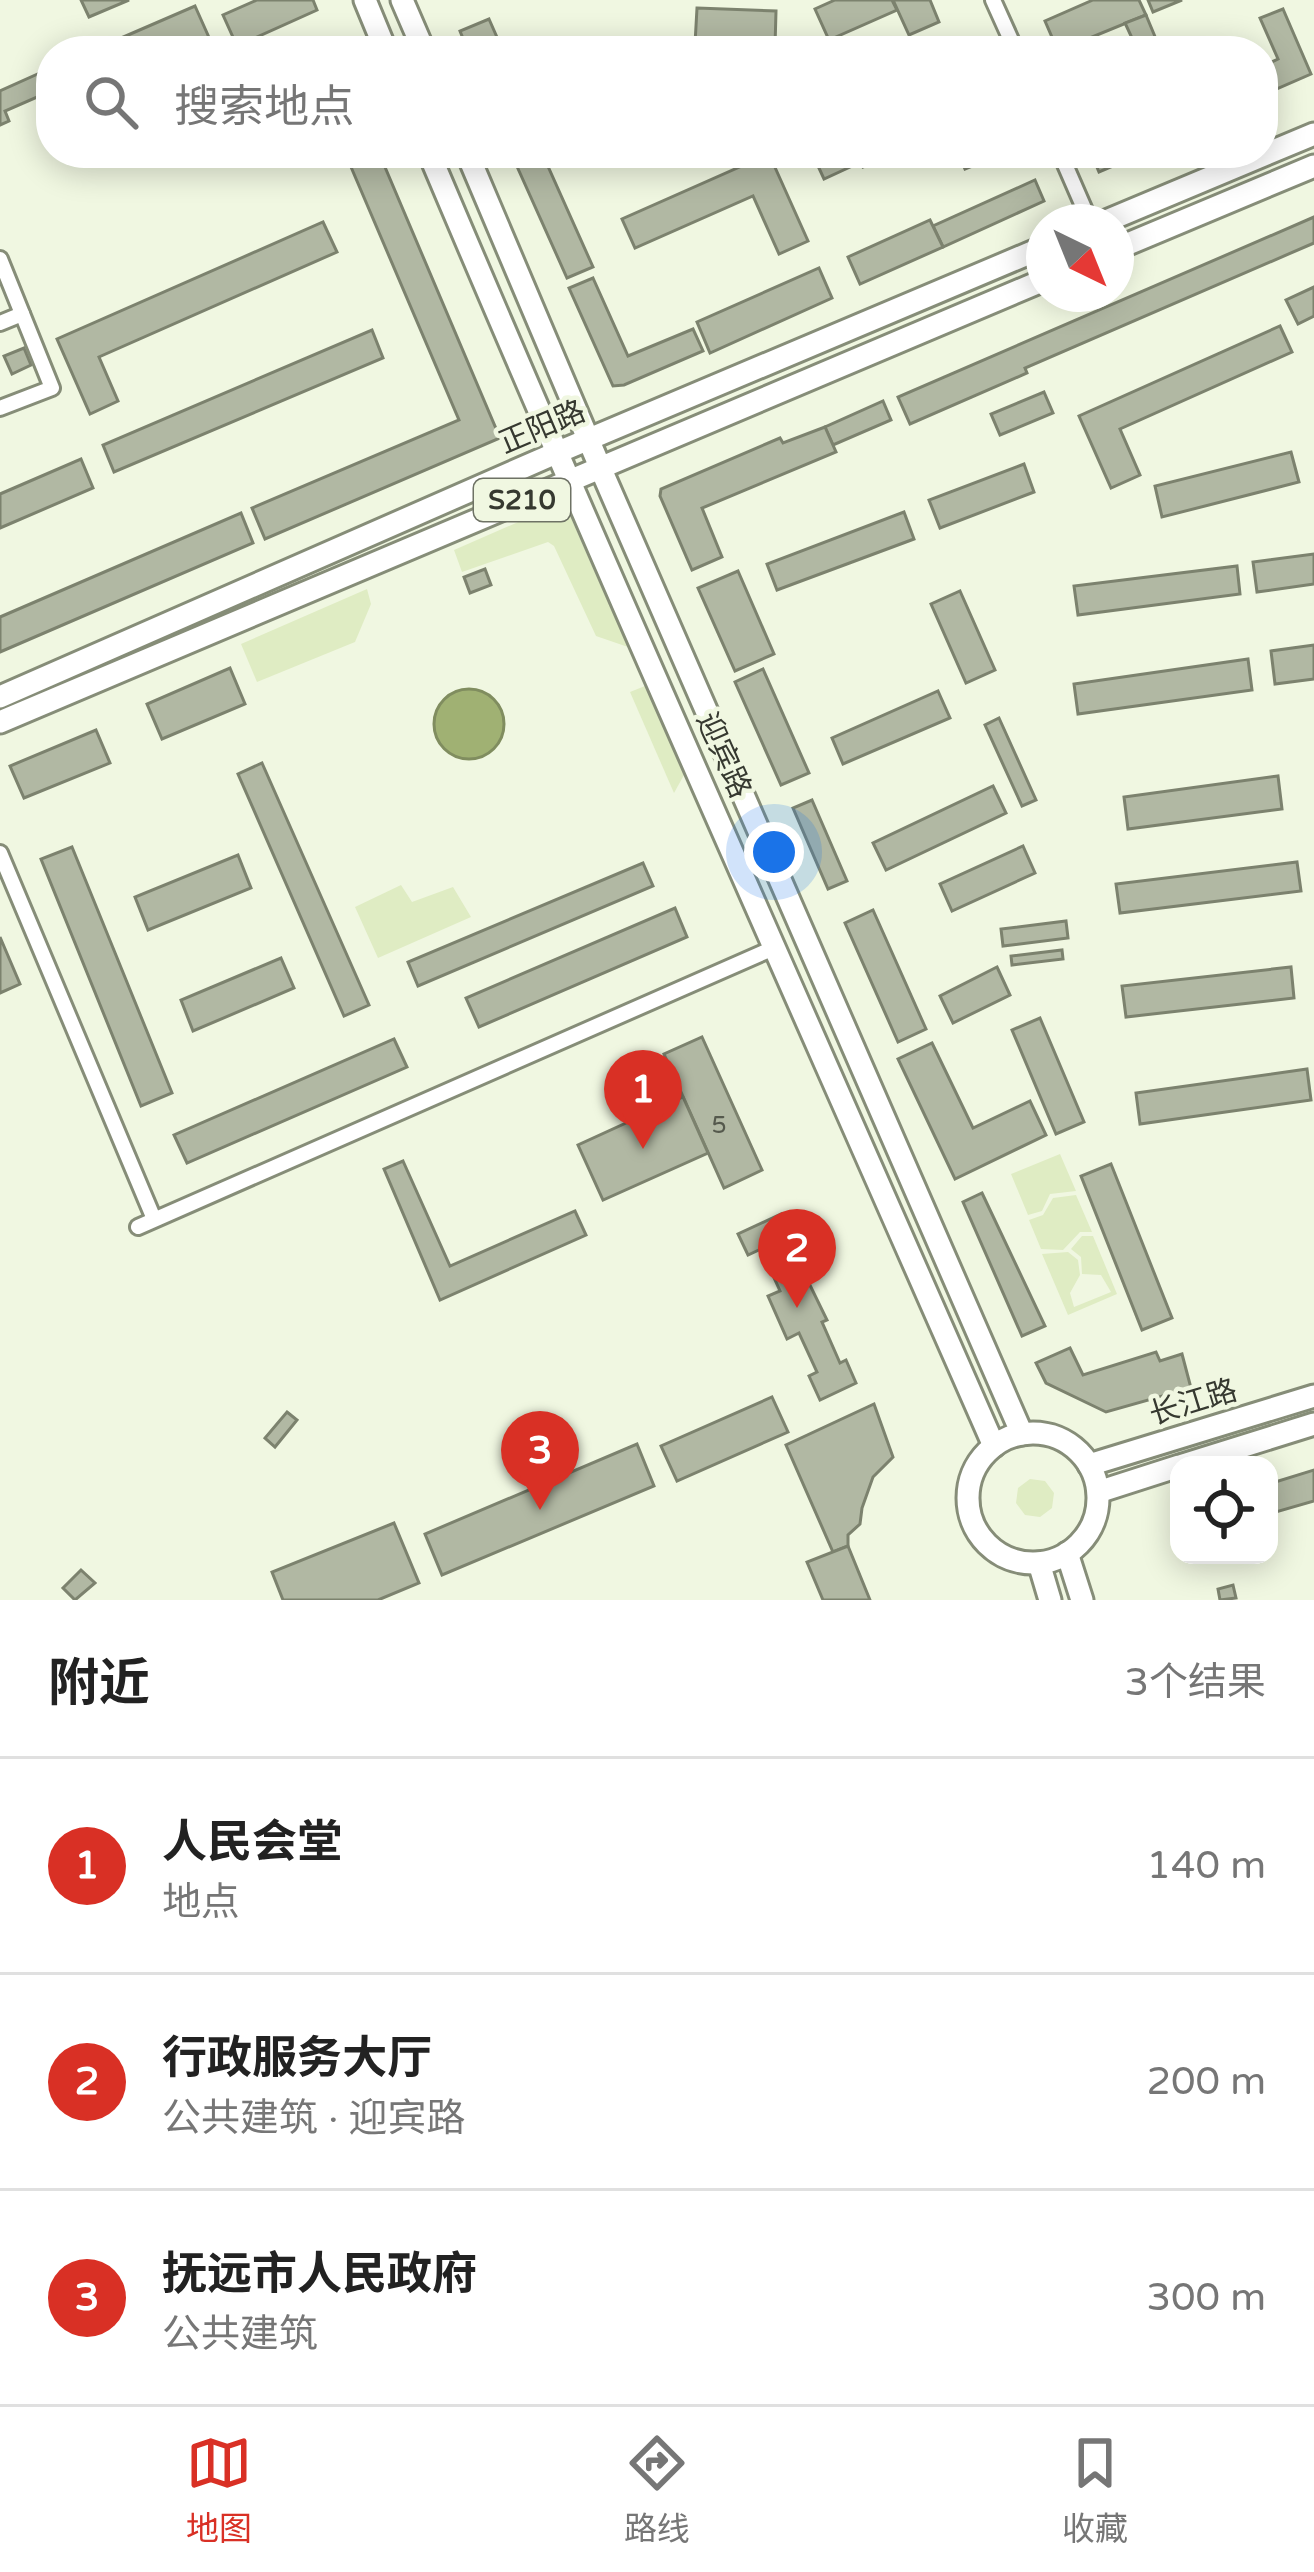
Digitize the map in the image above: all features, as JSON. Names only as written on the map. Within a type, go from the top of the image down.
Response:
[{"type":"main road","points":[[365,0],[380,36]]},
{"type":"main road","points":[[402,0],[418,36]]},
{"type":"main road","points":[[1278,149],[1314,134]]},
{"type":"main road","points":[[1134,241],[1314,166]]},
{"type":"main road","name":"迎宾路","points":[[435,168],[568,481],[994,1446]]},
{"type":"main road","name":"迎宾路","points":[[473,168],[1022,1434]]},
{"type":"main road","points":[[1134,209],[1233,168]]},
{"type":"main road","name":"正阳路","points":[[0,697],[556,453],[1026,255]]},
{"type":"main road","name":"正阳路","points":[[0,722],[1026,288]]},
{"type":"main road","name":"长江路","points":[[1090,1465],[1314,1396]]},
{"type":"main road","name":"长江路","points":[[1213,1456],[1314,1424]]},
{"type":"main road","points":[[1022,1434],[1054,1436],[1080,1453],[1090,1465],[1098,1492],[1088,1533],[1067,1553],[1039,1562],[1017,1561],[998,1552],[982,1538],[972,1519],[969,1487],[974,1472],[994,1446],[1022,1434]]},
{"type":"main road","name":"长江路","points":[[1098,1492],[1170,1469]]},
{"type":"main road","points":[[1067,1553],[1082,1600]]},
{"type":"main road","points":[[1039,1562],[1051,1600]]},
{"type":"street","points":[[993,0],[1009,36]]},
{"type":"street","points":[[1067,168],[1082,204]]},
{"type":"street","points":[[0,259],[52,388],[0,408]]},
{"type":"street","points":[[0,322],[22,314]]},
{"type":"street","points":[[0,854],[154,1220]]},
{"type":"street","points":[[137,1227],[776,947]]},
{"type":"shaded area","points":[[564,502],[628,647],[596,636],[548,542],[462,572],[454,550]]},
{"type":"shaded area","points":[[367,589],[371,604],[355,642],[257,682],[241,644]]},
{"type":"shaded area","points":[[645,686],[684,775],[674,793],[630,692]]},
{"type":"shaded area","points":[[469,689],[494,699],[504,724],[494,749],[469,759],[444,749],[434,724],[444,699]]},
{"type":"shaded area","points":[[401,885],[412,902],[453,887],[471,917],[378,958],[355,907]]},
{"type":"shaded area","points":[[1060,1154],[1076,1191],[1050,1194],[1042,1211],[1028,1215],[1011,1174]]},
{"type":"shaded area","points":[[1076,1195],[1092,1232],[1080,1232],[1063,1250],[1041,1249],[1029,1220],[1043,1215],[1053,1198]]},
{"type":"shaded area","points":[[1082,1236],[1093,1236],[1117,1294],[1068,1315],[1042,1254],[1068,1252],[1078,1260],[1080,1275],[1070,1293],[1074,1307],[1111,1292],[1101,1275],[1082,1274],[1081,1257],[1071,1249]]},
{"type":"shaded area","points":[[1030,1479],[1045,1481],[1054,1493],[1052,1508],[1040,1517],[1025,1515],[1016,1503],[1018,1488]]},
{"type":"building","points":[[81,0],[129,0],[89,17]]},
{"type":"building","points":[[257,0],[313,0],[317,10],[259,36],[232,36],[223,15]]},
{"type":"building","points":[[835,0],[892,0],[897,10],[838,36],[827,36],[815,9]]},
{"type":"building","points":[[893,0],[930,0],[939,22],[909,35]]},
{"type":"building","points":[[1093,0],[1139,0],[1146,15],[1095,36],[1052,36],[1045,21]]},
{"type":"building","points":[[1148,0],[1182,0],[1153,12]]},
{"type":"building","points":[[195,6],[208,36],[126,36]]},
{"type":"building","points":[[697,8],[776,11],[775,36],[695,36]]},
{"type":"building","points":[[1283,9],[1311,74],[1278,88],[1278,36],[1268,36],[1260,18]]},
{"type":"building","points":[[1146,15],[1155,36],[1131,36],[1125,23]]},
{"type":"building","points":[[489,19],[496,36],[462,36],[460,31]]},
{"type":"building","points":[[36,75],[36,98],[5,111],[9,121],[0,125],[0,91]]},
{"type":"building","points":[[351,168],[385,168],[500,438],[265,539],[252,508],[459,420]]},
{"type":"building","points":[[518,168],[549,168],[593,267],[567,278]]},
{"type":"building","points":[[737,168],[775,168],[808,241],[779,254],[753,196],[635,248],[622,219]]},
{"type":"building","points":[[819,168],[848,168],[824,179]]},
{"type":"building","points":[[1035,180],[1044,201],[1026,204],[1026,209],[943,247],[933,226]]},
{"type":"building","points":[[1314,217],[1314,243],[1025,368],[1027,373],[910,424],[898,397],[1094,312],[1134,312],[1134,295]]},
{"type":"building","points":[[930,220],[943,247],[860,284],[848,257]]},
{"type":"building","points":[[323,222],[337,252],[99,357],[118,401],[90,414],[57,339]]},
{"type":"building","points":[[819,268],[832,298],[710,353],[697,322]]},
{"type":"building","points":[[593,278],[628,356],[693,329],[703,351],[613,386],[569,288]]},
{"type":"building","points":[[1314,287],[1314,316],[1298,324],[1286,300]]},
{"type":"building","points":[[1280,326],[1292,352],[1120,429],[1140,475],[1111,488],[1079,416]]},
{"type":"building","points":[[372,330],[383,358],[114,472],[103,445]]},
{"type":"building","points":[[24,348],[31,365],[12,374],[4,356]]},
{"type":"building","points":[[1044,392],[1053,413],[1000,435],[991,414]]},
{"type":"building","points":[[883,401],[891,420],[833,445],[825,427]]},
{"type":"building","points":[[825,427],[836,452],[702,508],[722,557],[692,570],[661,489],[780,438],[783,443]]},
{"type":"building","points":[[1291,452],[1299,482],[1162,517],[1155,486]]},
{"type":"building","points":[[81,459],[93,488],[0,528],[0,494]]},
{"type":"building","points":[[1024,464],[1034,492],[940,528],[929,500]]},
{"type":"building","points":[[904,512],[914,539],[777,590],[767,564]]},
{"type":"building","points":[[241,513],[253,543],[0,652],[0,617]]},
{"type":"building","points":[[1314,554],[1314,584],[1257,592],[1253,562]]},
{"type":"building","points":[[1237,566],[1240,594],[1078,615],[1074,586]]},
{"type":"building","points":[[485,569],[491,585],[470,593],[464,577]]},
{"type":"building","points":[[738,571],[774,654],[735,671],[698,588]]},
{"type":"building","points":[[960,591],[995,670],[966,683],[931,604]]},
{"type":"building","points":[[1314,645],[1314,679],[1275,684],[1271,651]]},
{"type":"building","points":[[1248,659],[1252,690],[1078,714],[1074,684]]},
{"type":"building","points":[[230,668],[245,704],[162,739],[147,704]]},
{"type":"building","points":[[763,669],[809,773],[781,785],[735,682]]},
{"type":"building","points":[[938,691],[950,718],[843,764],[832,738]]},
{"type":"building","points":[[999,718],[1036,800],[1022,806],[985,725]]},
{"type":"building","points":[[96,730],[110,763],[24,798],[10,766]]},
{"type":"building","points":[[262,763],[369,1005],[344,1016],[238,774]]},
{"type":"building","points":[[1278,776],[1282,809],[1128,829],[1124,797]]},
{"type":"building","points":[[993,786],[1006,813],[886,870],[873,843]]},
{"type":"building","points":[[812,800],[847,881],[828,889],[793,808]]},
{"type":"building","points":[[1023,846],[1035,873],[952,911],[940,884]]},
{"type":"building","points":[[72,847],[172,1093],[141,1106],[41,859]]},
{"type":"building","points":[[238,855],[251,888],[148,930],[135,897]]},
{"type":"building","points":[[1297,862],[1301,891],[1120,913],[1116,884]]},
{"type":"building","points":[[643,863],[653,886],[418,986],[408,962]]},
{"type":"building","points":[[675,908],[687,937],[479,1027],[466,998]]},
{"type":"building","points":[[873,910],[926,1029],[898,1042],[845,923]]},
{"type":"building","points":[[1066,921],[1068,938],[1003,946],[1001,929]]},
{"type":"building","points":[[0,937],[20,984],[0,993]]},
{"type":"building","points":[[1062,950],[1063,959],[1012,965],[1011,956]]},
{"type":"building","points":[[281,958],[294,988],[193,1031],[181,1000]]},
{"type":"building","points":[[997,967],[1010,995],[953,1023],[940,996]]},
{"type":"building","points":[[1291,967],[1294,998],[1126,1017],[1122,986]]},
{"type":"building","points":[[1040,1018],[1084,1122],[1056,1134],[1012,1030]]},
{"type":"building","points":[[702,1037],[762,1170],[724,1188],[664,1054]]},
{"type":"building","points":[[394,1039],[407,1067],[187,1163],[174,1135]]},
{"type":"building","points":[[932,1043],[973,1128],[1030,1101],[1046,1135],[955,1179],[898,1059]]},
{"type":"building","points":[[1307,1069],[1311,1100],[1140,1124],[1136,1093]]},
{"type":"building","points":[[683,1097],[708,1153],[603,1200],[578,1145]]},
{"type":"building","points":[[403,1161],[450,1266],[575,1211],[586,1235],[440,1300],[384,1169]]},
{"type":"building","points":[[1111,1164],[1172,1318],[1142,1330],[1081,1176]]},
{"type":"building","points":[[982,1193],[1045,1326],[1022,1336],[963,1202]]},
{"type":"building","points":[[781,1214],[792,1238],[785,1241],[827,1320],[822,1322],[840,1363],[846,1360],[856,1383],[820,1400],[809,1376],[817,1372],[799,1333],[787,1339],[768,1296],[780,1291],[761,1249],[748,1255],[738,1234]]},
{"type":"building","points":[[1070,1348],[1083,1375],[1156,1352],[1160,1361],[1182,1354],[1191,1388],[1106,1412],[1046,1383],[1036,1363]]},
{"type":"building","points":[[772,1397],[788,1432],[677,1481],[661,1446]]},
{"type":"building","points":[[874,1404],[893,1457],[873,1477],[860,1524],[848,1535],[848,1546],[833,1552],[786,1445]]},
{"type":"building","points":[[287,1412],[297,1420],[275,1447],[265,1438]]},
{"type":"building","points":[[637,1444],[654,1486],[442,1575],[425,1534]]},
{"type":"building","points":[[1314,1470],[1314,1501],[1278,1511],[1278,1481]]},
{"type":"building","points":[[394,1523],[419,1583],[378,1600],[283,1600],[272,1572]]},
{"type":"building","points":[[848,1546],[870,1600],[823,1600],[807,1562]]},
{"type":"building","points":[[81,1570],[95,1583],[75,1600],[63,1588]]},
{"type":"building","points":[[1233,1585],[1236,1598],[1220,1600],[1218,1589]]},
{"type":"place","name":"人民会堂","points":[[643,1149]]},
{"type":"place","name":"行政服务大厅","points":[[797,1308]]},
{"type":"place","name":"抚远市人民政府","points":[[540,1510]]}]
